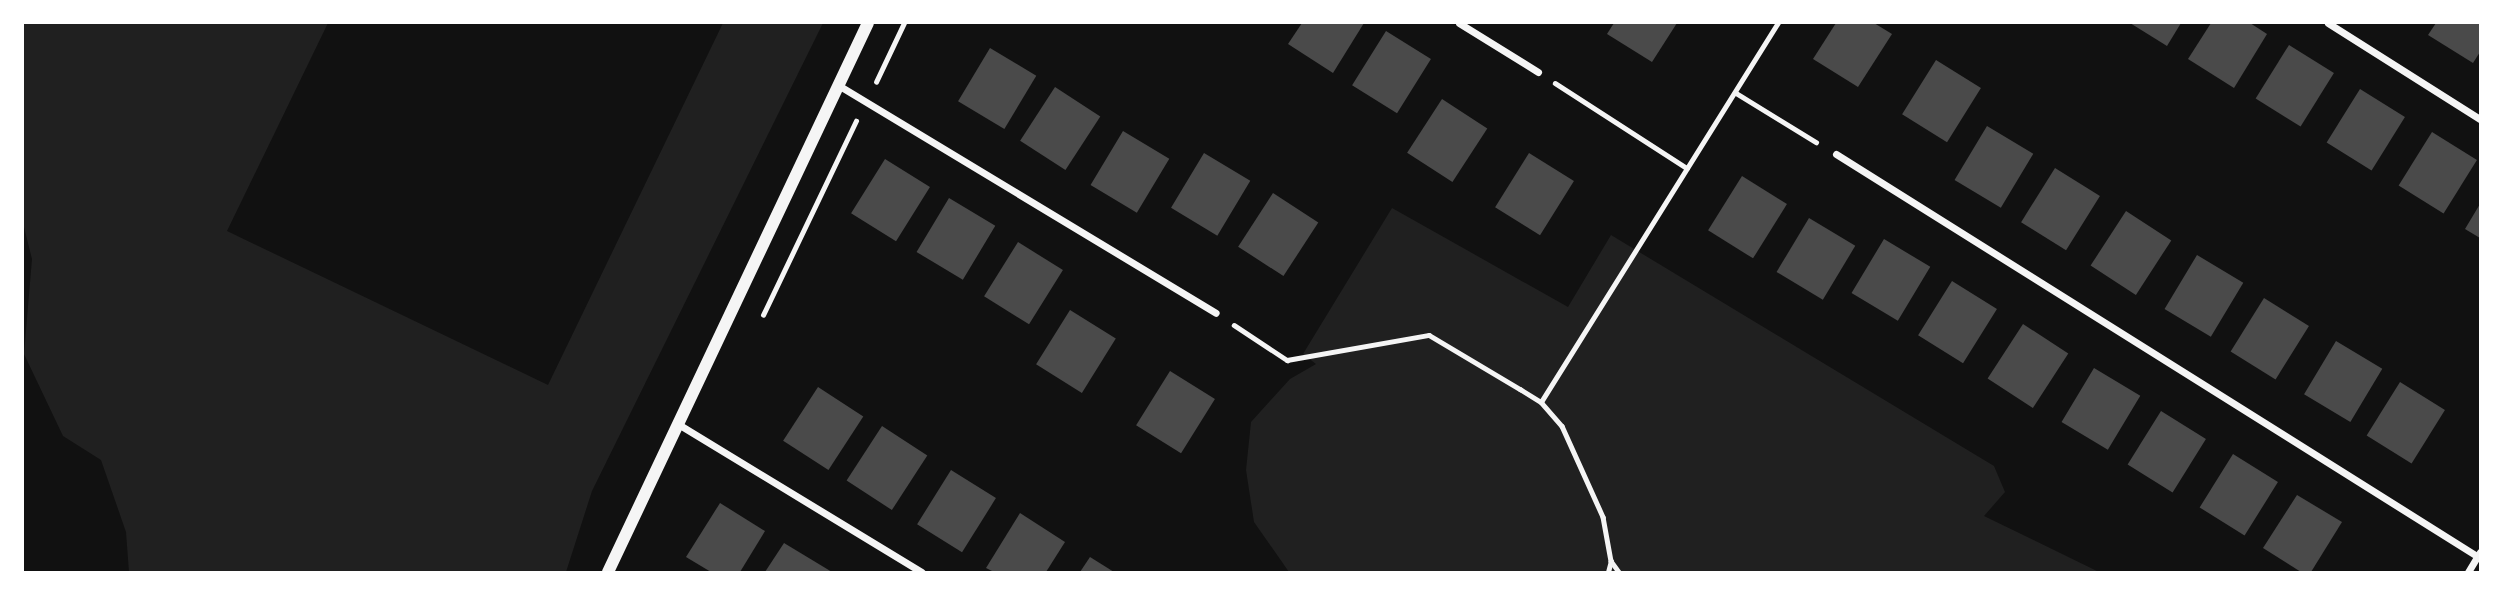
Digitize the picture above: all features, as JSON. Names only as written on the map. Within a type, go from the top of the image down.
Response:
[{"type":"street","points":[[608,572],[868,23]]},
{"type":"street","points":[[1459,23],[1538,72]]},
{"type":"street","points":[[2328,23],[2480,119]]},
{"type":"street","points":[[838,85],[1216,313]]},
{"type":"street","points":[[1836,155],[2479,555],[2468,572]]},
{"type":"street","points":[[678,424],[921,572]]},
{"type":"path","points":[[759,322],[904,23]]},
{"type":"path","points":[[1541,402],[1778,23]]},
{"type":"path","points":[[1538,72],[1687,168]]},
{"type":"path","points":[[1736,93],[1836,155]]},
{"type":"path","points":[[1216,313],[1287,360],[1429,335],[1541,402],[1562,426],[1603,517],[1611,561],[1608,572]]},
{"type":"path","points":[[1611,561],[1619,572]]},
{"type":"shaded area","points":[[23,23],[328,23],[227,231],[548,385],[723,23],[823,23],[592,491],[566,572],[129,572],[126,532],[101,460],[63,436],[24,354],[32,259],[23,223]]},
{"type":"shaded area","points":[[1392,208],[1568,307],[1611,235],[1994,466],[2005,492],[1984,516],[2099,572],[1289,572],[1254,522],[1246,470],[1251,422],[1290,379],[1316,364],[1303,354]]},
{"type":"building","points":[[1302,23],[1364,23],[1333,73],[1288,44]]},
{"type":"building","points":[[1614,23],[1677,23],[1652,62],[1607,34]]},
{"type":"building","points":[[1836,23],[1874,23],[1892,34],[1858,87],[1813,59]]},
{"type":"building","points":[[2130,23],[2181,23],[2167,46]]},
{"type":"building","points":[[2211,23],[2250,23],[2267,34],[2234,88],[2188,59]]},
{"type":"building","points":[[2436,23],[2480,23],[2480,52],[2473,63],[2428,35]]},
{"type":"building","points":[[1386,31],[1431,59],[1397,113],[1352,85]]},
{"type":"building","points":[[2289,45],[2334,73],[2301,127],[2256,98]]},
{"type":"building","points":[[990,48],[1036,76],[1004,129],[958,101]]},
{"type":"building","points":[[1936,60],[1981,88],[1947,142],[1902,114]]},
{"type":"building","points":[[1055,87],[1100,116],[1065,170],[1020,141]]},
{"type":"building","points":[[2360,89],[2405,117],[2372,171],[2327,142]]},
{"type":"building","points":[[1442,99],[1487,128],[1452,182],[1407,153]]},
{"type":"building","points":[[1987,126],[2033,154],[2001,208],[1955,180]]},
{"type":"building","points":[[1123,131],[1169,159],[1137,213],[1091,185]]},
{"type":"building","points":[[2432,132],[2477,160],[2444,214],[2399,185]]},
{"type":"building","points":[[1204,153],[1250,181],[1217,236],[1171,208]]},
{"type":"building","points":[[1529,153],[1574,181],[1540,235],[1495,207]]},
{"type":"building","points":[[885,159],[930,187],[896,241],[851,213]]},
{"type":"building","points":[[2055,168],[2100,196],[2066,250],[2021,222]]},
{"type":"building","points":[[1742,176],[1787,204],[1753,258],[1708,230]]},
{"type":"building","points":[[1273,193],[1318,222],[1283,276],[1238,247]]},
{"type":"building","points":[[949,198],[995,226],[963,280],[917,252]]},
{"type":"building","points":[[2480,204],[2480,238],[2465,229]]},
{"type":"building","points":[[2126,211],[2171,240],[2136,295],[2091,266]]},
{"type":"building","points":[[1809,218],[1855,246],[1823,300],[1777,272]]},
{"type":"building","points":[[1884,239],[1930,267],[1898,321],[1852,293]]},
{"type":"building","points":[[1018,242],[1063,270],[1029,324],[984,296]]},
{"type":"building","points":[[2197,255],[2243,283],[2211,337],[2165,309]]},
{"type":"building","points":[[1952,281],[1997,309],[1963,363],[1918,335]]},
{"type":"building","points":[[2264,298],[2309,326],[2276,380],[2231,351]]},
{"type":"building","points":[[1070,310],[1116,339],[1082,393],[1036,364]]},
{"type":"building","points":[[2023,324],[2068,353],[2033,408],[1988,379]]},
{"type":"building","points":[[2336,341],[2382,369],[2350,422],[2304,394]]},
{"type":"building","points":[[2094,368],[2140,396],[2108,450],[2062,422]]},
{"type":"building","points":[[1170,371],[1215,399],[1181,453],[1136,425]]},
{"type":"building","points":[[2400,382],[2445,410],[2412,464],[2367,435]]},
{"type":"building","points":[[818,387],[863,416],[828,470],[783,441]]},
{"type":"building","points":[[2161,411],[2206,439],[2173,493],[2128,464]]},
{"type":"building","points":[[882,426],[927,455],[892,510],[847,481]]},
{"type":"building","points":[[2233,454],[2278,482],[2245,536],[2200,507]]},
{"type":"building","points":[[951,470],[996,498],[962,552],[917,524]]},
{"type":"building","points":[[2297,495],[2342,522],[2311,572],[2301,572],[2263,548]]},
{"type":"building","points":[[720,503],[765,531],[740,572],[711,572],[686,557]]},
{"type":"building","points":[[1020,513],[1065,542],[1046,572],[994,572],[986,568]]},
{"type":"building","points":[[784,543],[832,572],[765,572]]},
{"type":"building","points":[[1090,557],[1114,572],[1080,572]]}]
